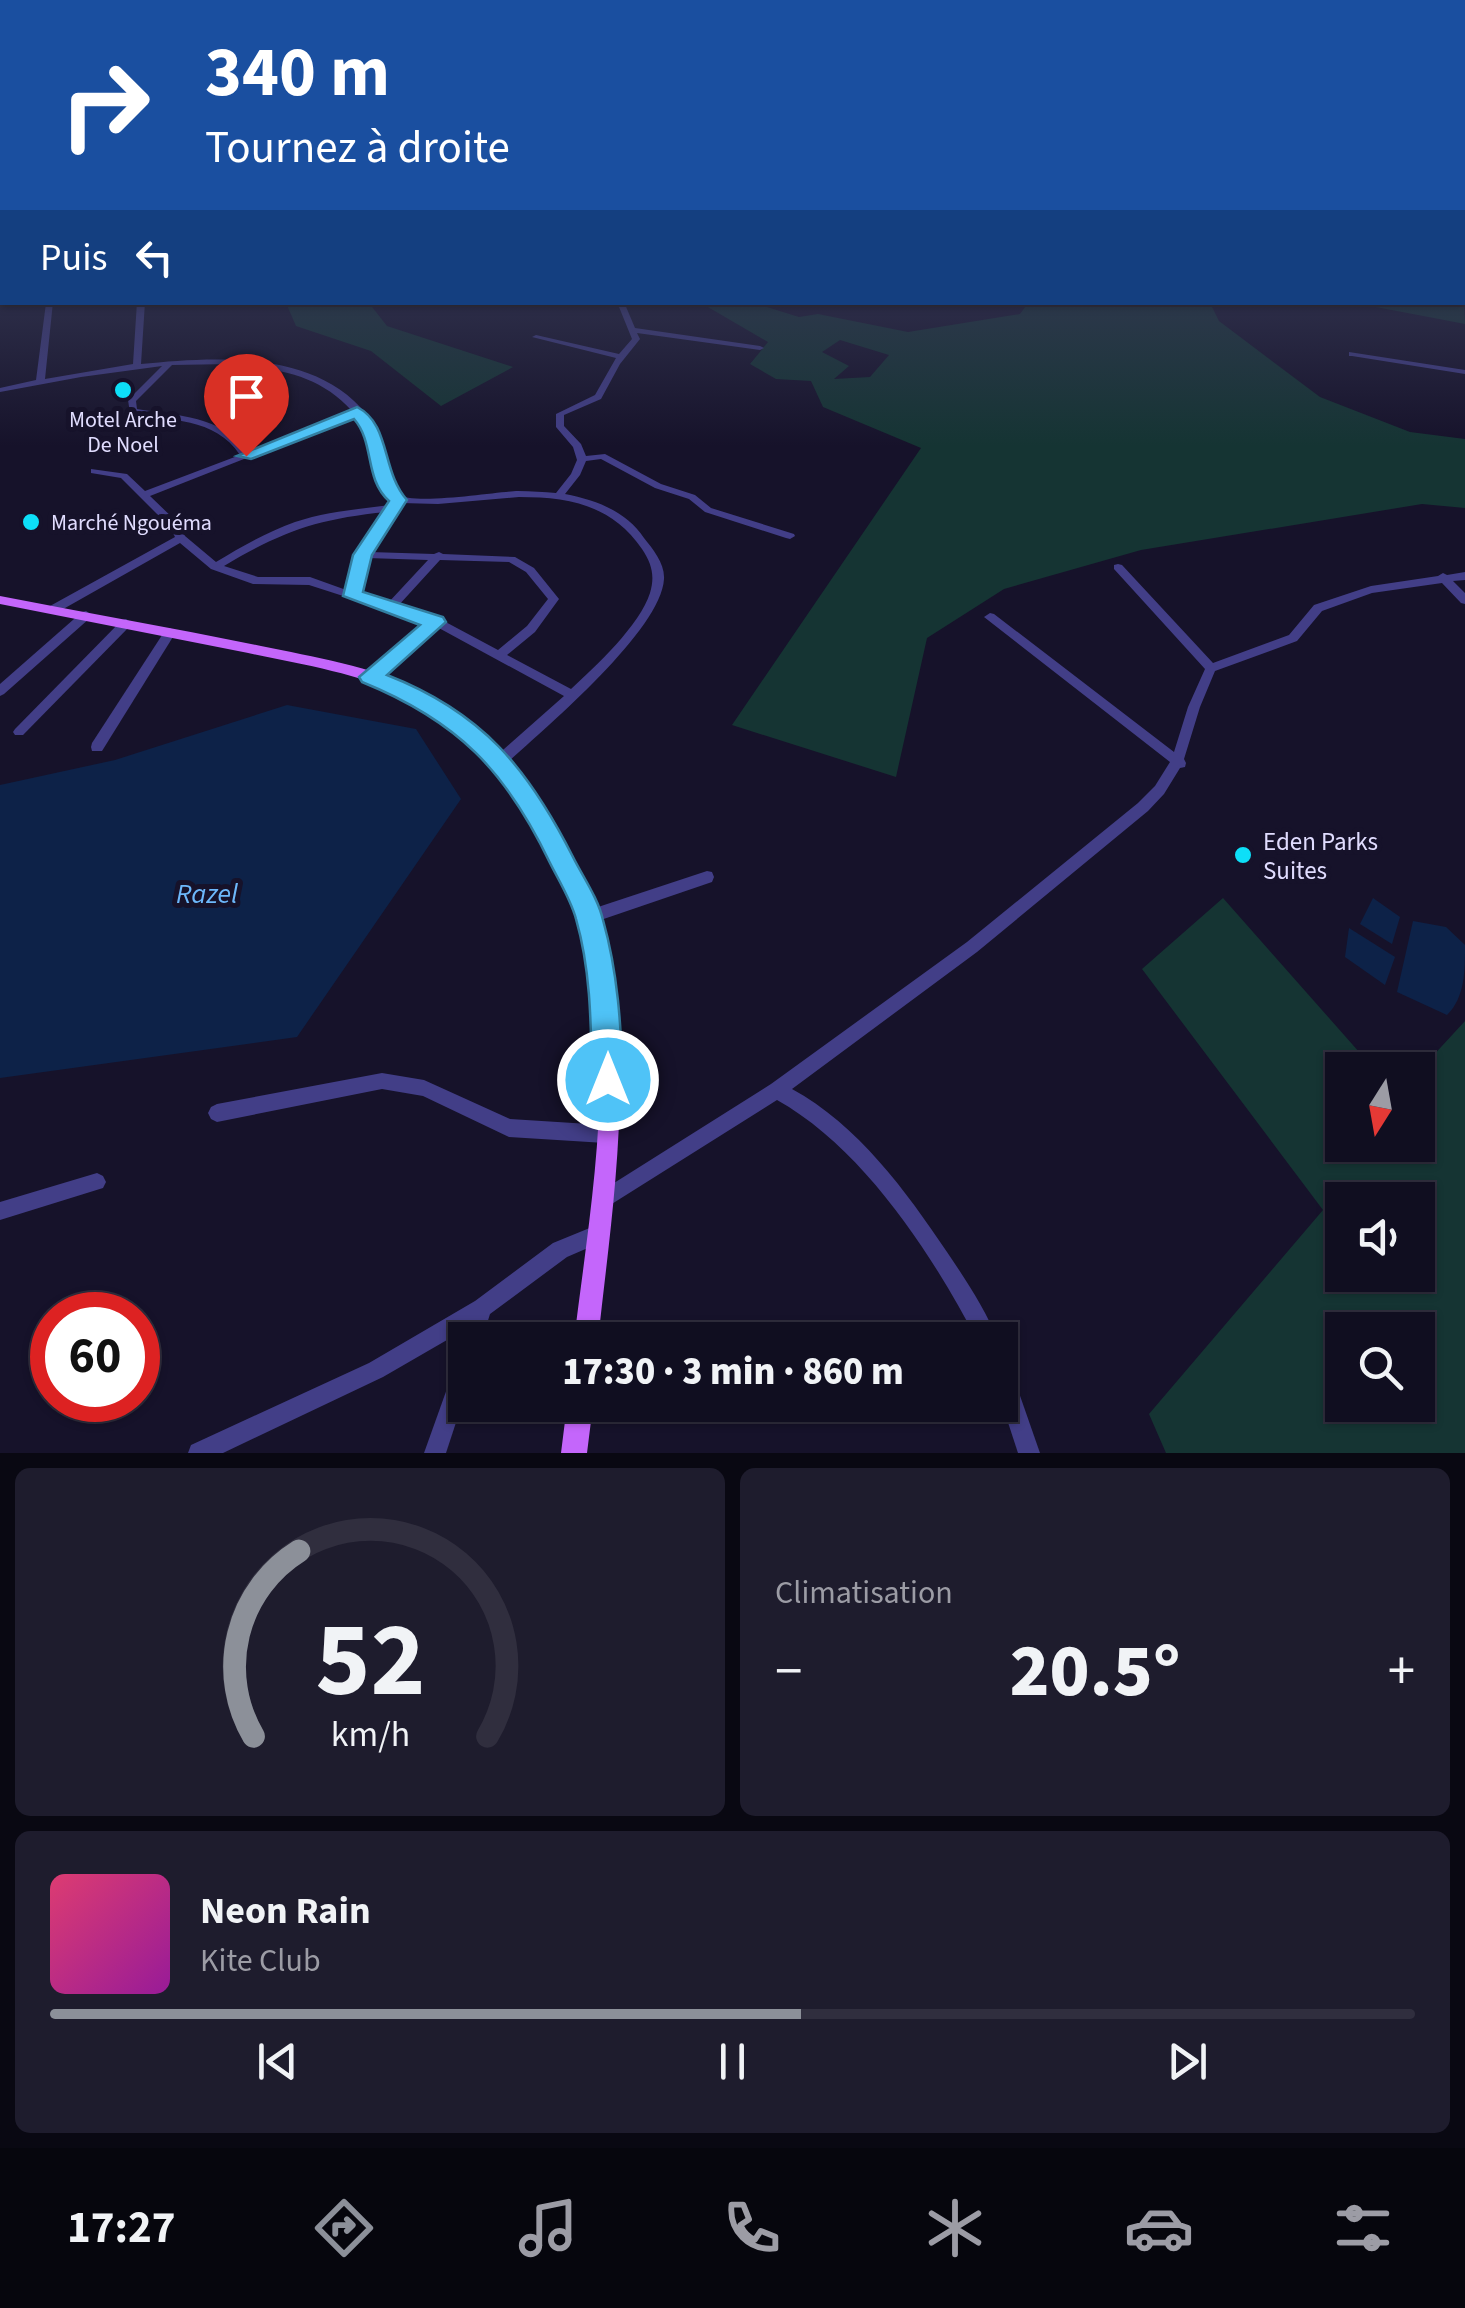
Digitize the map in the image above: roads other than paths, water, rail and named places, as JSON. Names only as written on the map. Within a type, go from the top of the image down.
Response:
[{"type":"main road","points":[[0,600],[170,632],[370,677],[444,710],[501,760],[542,820],[589,917],[606,1003],[605,1134],[588,1322]]},
{"type":"main road","points":[[574,1453],[578,1422]]},
{"type":"street","points":[[40,382],[49,311]]},
{"type":"street","points":[[138,365],[141,311]]},
{"type":"street","points":[[559,496],[582,459],[579,442],[560,427],[560,414],[598,397],[620,357],[636,339],[625,311]]},
{"type":"street","points":[[635,330],[760,348]]},
{"type":"street","points":[[536,336],[620,357]]},
{"type":"street","points":[[1352,354],[1465,372]]},
{"type":"street","points":[[0,390],[138,365],[228,362],[298,373],[333,389],[373,431],[384,488],[395,504]]},
{"type":"street","points":[[169,364],[142,386],[132,400],[132,412],[214,426],[238,444],[246,456]]},
{"type":"street","points":[[144,496],[357,412]]},
{"type":"street","points":[[582,459],[602,456],[658,486],[692,497],[708,510],[790,536]]},
{"type":"street","points":[[94,472],[124,476],[174,525],[181,538],[215,567],[258,581],[310,580],[392,606],[436,622],[572,694]]},
{"type":"street","points":[[215,567],[280,527],[329,514],[395,504],[559,496],[606,510],[630,524],[659,577],[652,605],[635,630],[501,760]]},
{"type":"street","points":[[353,596],[363,555],[395,504]]},
{"type":"street","points":[[54,610],[181,538]]},
{"type":"street","points":[[363,555],[511,559],[530,570],[554,599],[531,629],[501,654]]},
{"type":"street","points":[[392,606],[439,555]]},
{"type":"street","points":[[1118,567],[1211,668]]},
{"type":"street","points":[[601,1201],[778,1090],[1015,912],[1144,808],[1170,784],[1180,762],[1196,694],[1211,668],[1293,638],[1318,608],[1370,590],[1465,576]]},
{"type":"street","points":[[1443,577],[1465,600]]},
{"type":"street","points":[[0,691],[86,615]]},
{"type":"street","points":[[990,617],[1180,762]]},
{"type":"street","points":[[370,677],[436,622]]},
{"type":"street","points":[[19,732],[126,623]]},
{"type":"street","points":[[97,746],[170,632]]},
{"type":"street","points":[[589,917],[708,877]]},
{"type":"street","points":[[217,1112],[382,1081],[424,1088],[509,1128],[605,1134]]},
{"type":"street","points":[[778,1090],[804,1100],[916,1221],[945,1261],[978,1322]]},
{"type":"street","points":[[0,1211],[98,1182]]},
{"type":"street","points":[[199,1453],[376,1370],[482,1308],[560,1250],[597,1234]]},
{"type":"street","points":[[478,1322],[482,1308]]},
{"type":"street","points":[[435,1453],[448,1415]]},
{"type":"street","points":[[1018,1421],[1029,1453]]},
{"type":"water","name":"Razel","points":[[287,705],[416,729],[461,799],[297,1037],[0,1078],[0,785],[115,760]]},
{"type":"water","points":[[1373,898],[1400,917],[1392,944],[1360,924]]},
{"type":"water","points":[[1413,921],[1446,927],[1465,945],[1461,992],[1447,1015],[1397,992]]},
{"type":"water","points":[[1349,928],[1395,957],[1385,985],[1345,957]]},
{"type":"place","name":"Motel Arche De Noel","points":[[123,390]]},
{"type":"place","name":"Marché Ngouéma","points":[[31,522]]},
{"type":"place","name":"Eden Parks Suites","points":[[1243,855]]}]
